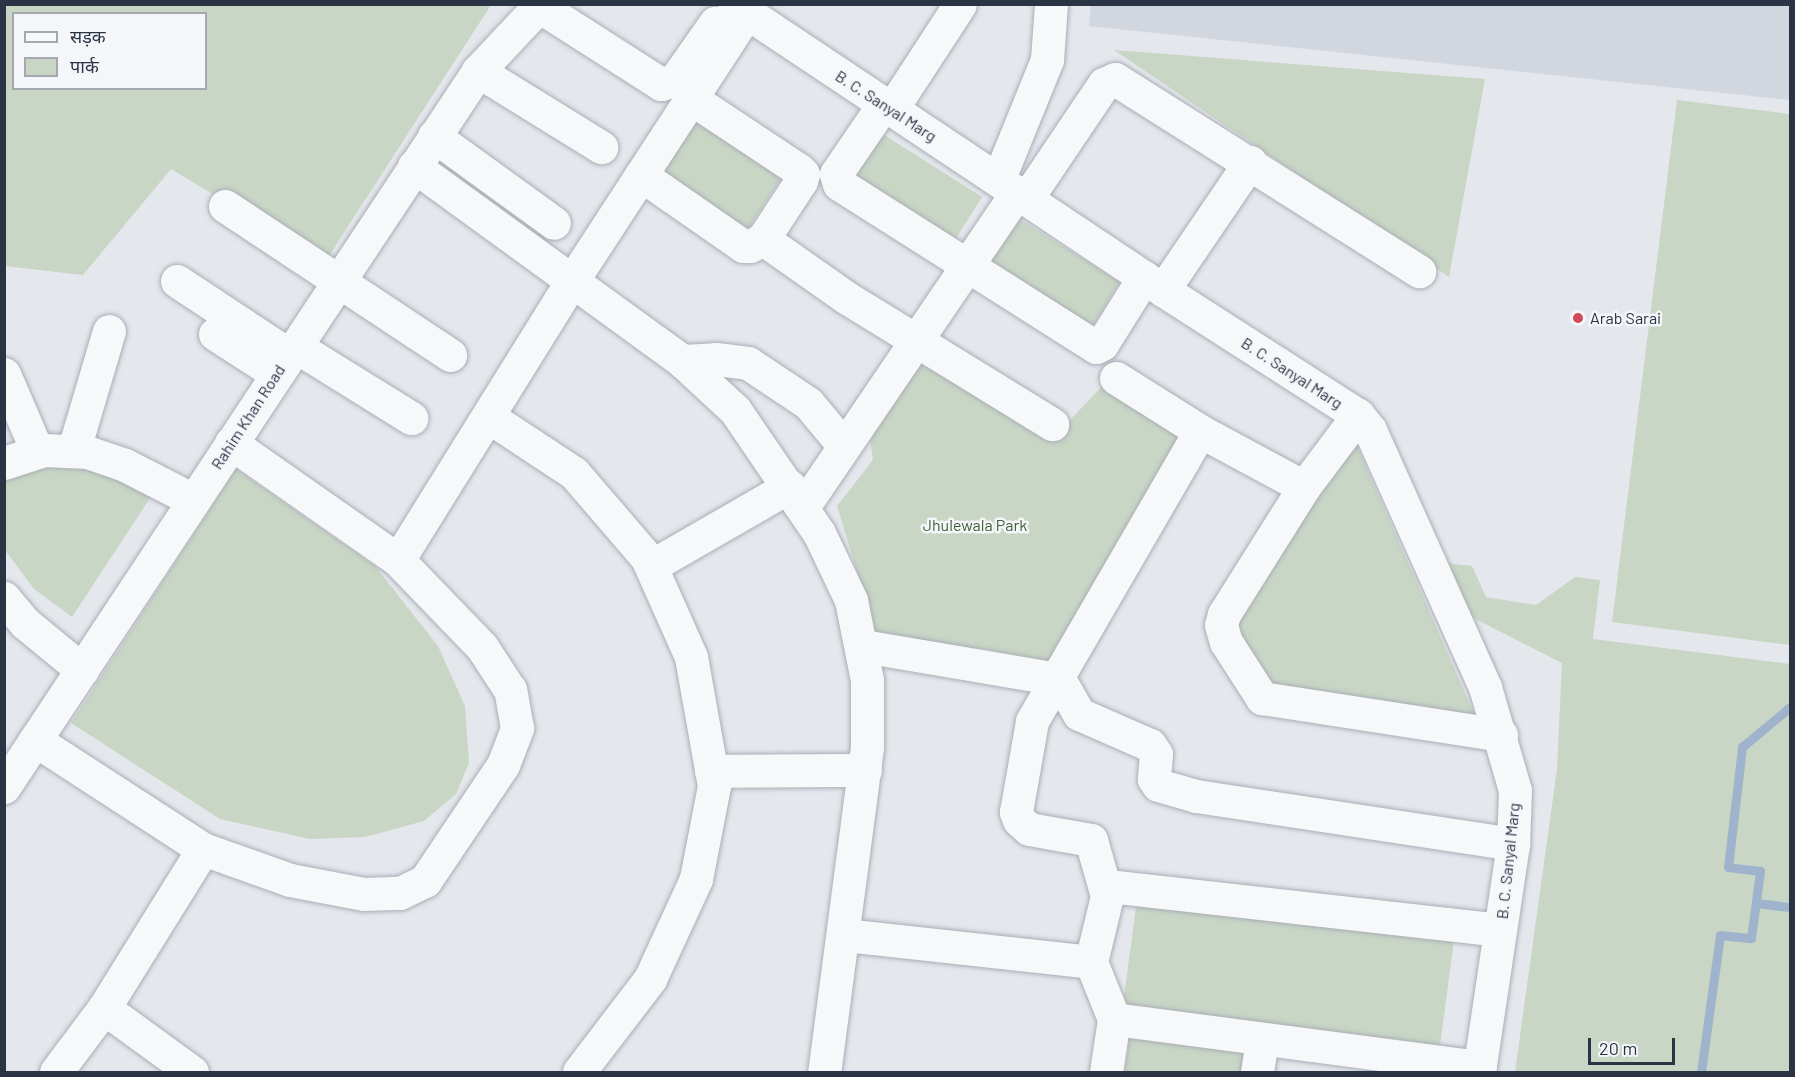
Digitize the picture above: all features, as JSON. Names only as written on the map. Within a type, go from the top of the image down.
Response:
[{"type":"street","points":[[960,4],[887,108],[836,174],[837,181],[1096,347],[1102,344],[1153,284],[1250,162]]},
{"type":"street","points":[[1014,189],[1047,60],[1051,4]]},
{"type":"street","points":[[529,5],[656,82],[669,84],[736,8]]},
{"type":"street","name":"Rahim Khan Road","points":[[4,787],[434,136],[529,5]]},
{"type":"street","points":[[398,560],[572,281],[692,99],[736,8]]},
{"type":"street","name":"B. C. Sanyal Marg","points":[[736,8],[1014,189],[1153,284],[1358,415],[1370,430],[1485,687],[1501,735],[1515,790],[1513,844],[1480,1070]]},
{"type":"street","points":[[487,60],[601,147]]},
{"type":"street","points":[[651,566],[796,496],[844,446],[968,265],[1014,189],[1108,80],[1122,82],[1419,271]]},
{"type":"street","points":[[641,175],[743,246],[763,238],[803,174],[692,99]]},
{"type":"street","points":[[434,136],[544,215],[512,237]]},
{"type":"street","points":[[414,166],[682,361],[735,410],[796,496],[850,600],[863,646],[867,680],[865,770],[824,1072]]},
{"type":"street","points":[[225,206],[450,355]]},
{"type":"street","points":[[763,238],[915,342],[1052,424]]},
{"type":"street","points":[[177,281],[287,359]]},
{"type":"street","points":[[215,334],[287,359],[411,418]]},
{"type":"street","points":[[80,451],[114,340]]},
{"type":"street","points":[[682,361],[735,360],[748,363],[808,403],[844,446]]},
{"type":"street","points":[[4,374],[37,451]]},
{"type":"street","points":[[1116,378],[1200,431],[1304,487]]},
{"type":"street","points":[[1358,415],[1304,487],[1221,626],[1257,696],[1501,735]]},
{"type":"street","points":[[489,417],[574,472],[651,566],[691,657],[714,786],[696,879],[650,979],[579,1072]]},
{"type":"street","points":[[1106,1072],[1114,1019],[1091,962],[1107,896],[1091,840],[1029,829],[1018,820],[1016,812],[1032,721],[1059,679],[1200,431]]},
{"type":"street","points":[[35,740],[203,849],[290,880],[364,894],[400,892],[425,881],[503,765],[517,728],[510,690],[482,647],[398,560],[231,443]]},
{"type":"street","points":[[4,463],[37,451],[80,451],[124,465],[193,500]]},
{"type":"street","points":[[4,598],[25,623],[82,670]]},
{"type":"street","points":[[863,646],[1059,679]]},
{"type":"street","points":[[1059,679],[1079,714],[1150,745],[1156,754],[1154,779],[1158,785],[1197,796],[1513,844]]},
{"type":"street","points":[[711,771],[865,770]]},
{"type":"street","points":[[56,1072],[104,1008],[203,849]]},
{"type":"street","points":[[1107,896],[1117,887],[1129,886],[1500,930]]},
{"type":"street","points":[[844,935],[1091,962]]},
{"type":"street","points":[[104,1008],[192,1072]]},
{"type":"street","points":[[1114,1019],[1262,1039],[1372,1063],[1480,1070]]},
{"type":"street","points":[[1257,1072],[1262,1039]]},
{"type":"shaded area","points":[[1091,4],[1790,5],[1790,100],[1089,26]]},
{"type":"green space","points":[[5,5],[491,5],[325,262],[171,169],[83,275],[5,266]]},
{"type":"green space","points":[[1114,50],[1485,79],[1449,277]]},
{"type":"green space","points":[[1677,100],[1790,114],[1790,645],[1612,622]]},
{"type":"green space","points":[[691,118],[782,177],[745,234],[655,176]]},
{"type":"green space","points":[[878,131],[982,197],[955,240],[850,175]]},
{"type":"green space","points":[[1015,216],[1120,282],[1093,326],[988,260]]},
{"type":"green space","name":"Jhulewala Park","points":[[912,356],[1058,433],[1105,383],[1186,431],[1047,682],[994,650],[877,637],[837,506],[873,460],[867,419]]},
{"type":"green space","points":[[1353,437],[1479,725],[1266,692],[1226,623]]},
{"type":"green space","points":[[17,463],[88,463],[154,492],[72,617],[34,589],[5,550],[4,474]]},
{"type":"green space","points":[[236,469],[375,566],[438,646],[465,706],[469,763],[456,794],[424,821],[365,837],[310,839],[220,819],[71,723]]},
{"type":"green space","points":[[1445,563],[1472,566],[1486,597],[1536,605],[1575,577],[1600,580],[1593,639],[1790,664],[1790,1072],[1515,1072],[1557,769],[1562,663],[1458,610]]},
{"type":"green space","points":[[1137,899],[1454,940],[1440,1046],[1123,1005]]},
{"type":"green space","points":[[1130,1035],[1252,1050],[1249,1072],[1125,1072]]},
{"type":"waterway","points":[[1701,1072],[1720,935],[1751,938],[1760,871],[1728,867],[1742,747],[1790,707]]},
{"type":"waterway","points":[[1756,903],[1790,907]]},
{"type":"place","name":"Arab Sarai","points":[[1578,318]]}]
